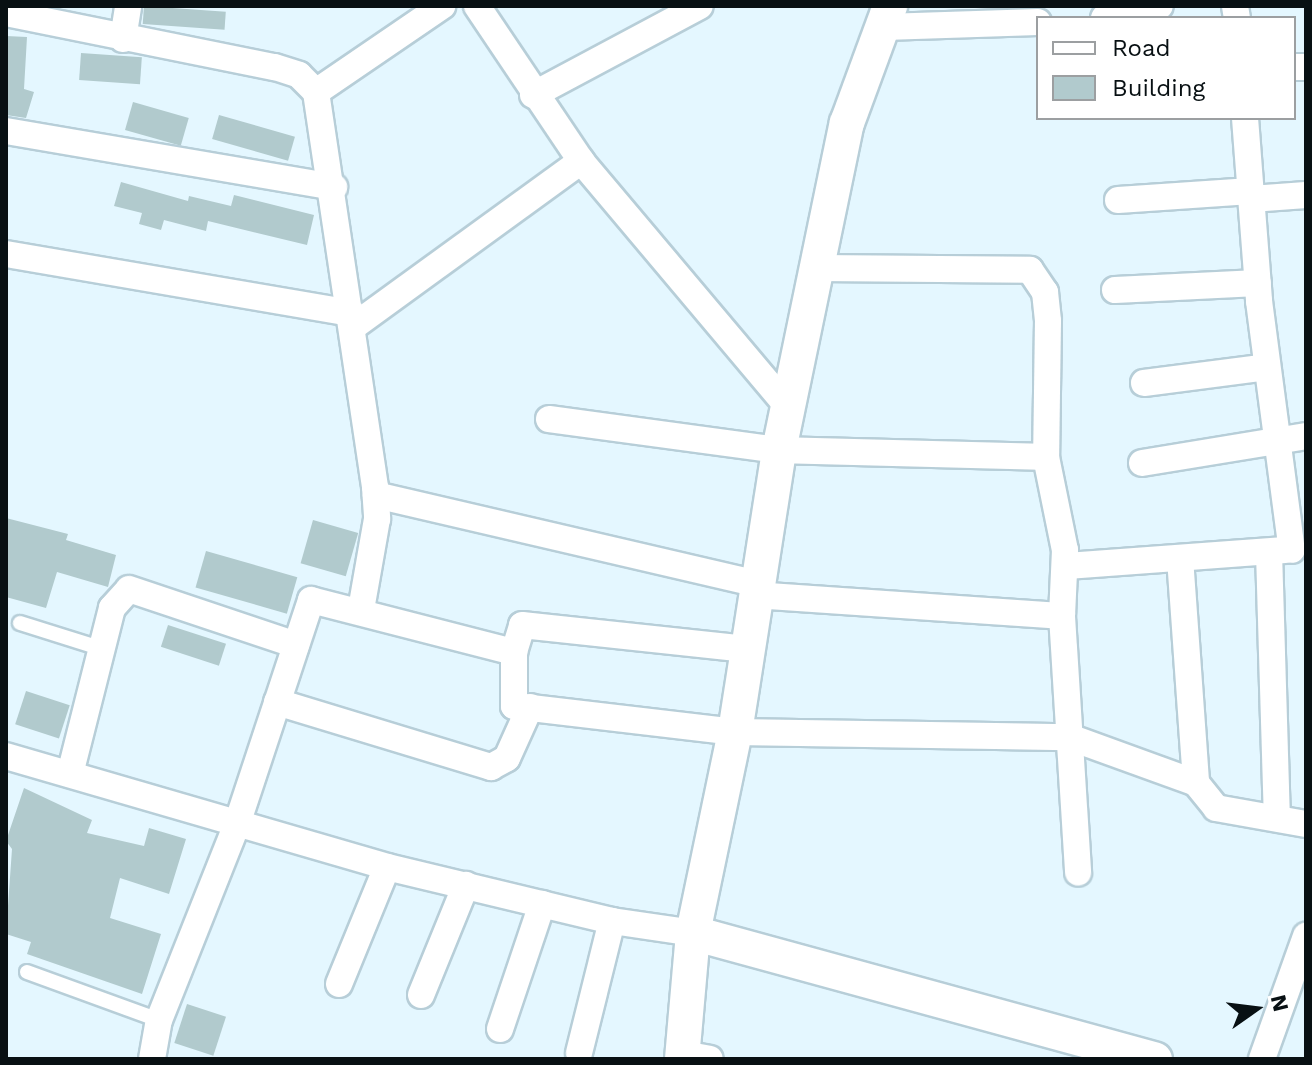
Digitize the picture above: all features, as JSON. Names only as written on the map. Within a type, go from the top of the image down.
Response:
[{"type":"street","points":[[123,39],[128,6]]},
{"type":"street","points":[[316,92],[442,6]]},
{"type":"street","points":[[477,6],[533,95],[581,161],[788,407]]},
{"type":"street","points":[[533,95],[700,6]]},
{"type":"street","points":[[1113,16],[1160,6]]},
{"type":"street","points":[[6,13],[123,39],[275,67],[299,75],[316,92],[334,187],[376,495],[361,610]]},
{"type":"street","points":[[692,1057],[693,933],[735,732],[779,450],[847,123],[887,16],[1011,14],[1036,21]]},
{"type":"street","points":[[1245,120],[1258,283],[1289,550],[1277,818]]},
{"type":"street","points":[[6,133],[334,187]]},
{"type":"street","points":[[6,254],[353,320],[581,161]]},
{"type":"street","points":[[1118,200],[1306,195]]},
{"type":"street","points":[[817,268],[1030,270],[1045,292],[1048,321],[1046,457],[1066,566],[1062,616],[1078,873]]},
{"type":"street","points":[[1115,290],[1258,283]]},
{"type":"street","points":[[1144,383],[1267,367]]},
{"type":"street","points":[[549,419],[779,450],[1046,457]]},
{"type":"street","points":[[1142,463],[1306,436]]},
{"type":"street","points":[[376,495],[757,589],[1062,616]]},
{"type":"street","points":[[1066,566],[1289,550]]},
{"type":"street","points":[[1180,558],[1196,783]]},
{"type":"street","points":[[70,774],[112,608],[129,589],[296,645]]},
{"type":"street","points":[[152,1059],[159,1020],[237,824],[311,600],[361,610],[514,652]]},
{"type":"street","points":[[747,649],[522,625],[514,652],[514,706],[735,732],[1069,737],[1196,783],[1216,808],[1306,824]]},
{"type":"street","points":[[277,702],[491,767],[507,758],[530,707]]},
{"type":"street","points":[[6,756],[387,867],[612,921],[693,933],[1155,1059]]},
{"type":"street","points":[[339,984],[387,867]]},
{"type":"street","points":[[421,995],[466,885]]},
{"type":"street","points":[[500,1029],[542,904]]},
{"type":"street","points":[[579,1053],[612,921]]},
{"type":"street","points":[[1262,1059],[1306,936]]},
{"type":"street","points":[[163,1059],[172,1059]]},
{"type":"lane","points":[[20,623],[100,648]]},
{"type":"lane","points":[[27,972],[159,1020]]},
{"type":"building","points":[[144,6],[226,12],[225,30],[143,24]]},
{"type":"building","points":[[6,36],[27,37],[24,89],[34,92],[26,118],[6,115]]},
{"type":"building","points":[[81,53],[142,57],[140,84],[79,80]]},
{"type":"building","points":[[133,102],[189,118],[181,146],[125,130]]},
{"type":"building","points":[[219,115],[295,137],[288,161],[212,139]]},
{"type":"building","points":[[121,182],[188,201],[189,196],[231,206],[234,195],[314,215],[307,245],[208,221],[206,231],[164,220],[161,230],[139,224],[142,213],[114,206]]},
{"type":"building","points":[[6,518],[68,534],[66,540],[116,555],[108,587],[57,572],[46,608],[6,597]]},
{"type":"building","points":[[313,520],[358,533],[346,576],[301,563]]},
{"type":"building","points":[[206,551],[297,577],[287,614],[196,588]]},
{"type":"building","points":[[168,625],[226,644],[219,666],[161,647]]},
{"type":"building","points":[[26,691],[70,705],[59,739],[15,724]]},
{"type":"building","points":[[24,788],[92,820],[87,833],[144,846],[149,828],[186,839],[169,894],[120,878],[110,918],[161,934],[142,994],[27,954],[31,942],[6,934],[12,849],[6,841]]},
{"type":"building","points":[[187,1004],[226,1017],[213,1056],[174,1043]]}]
